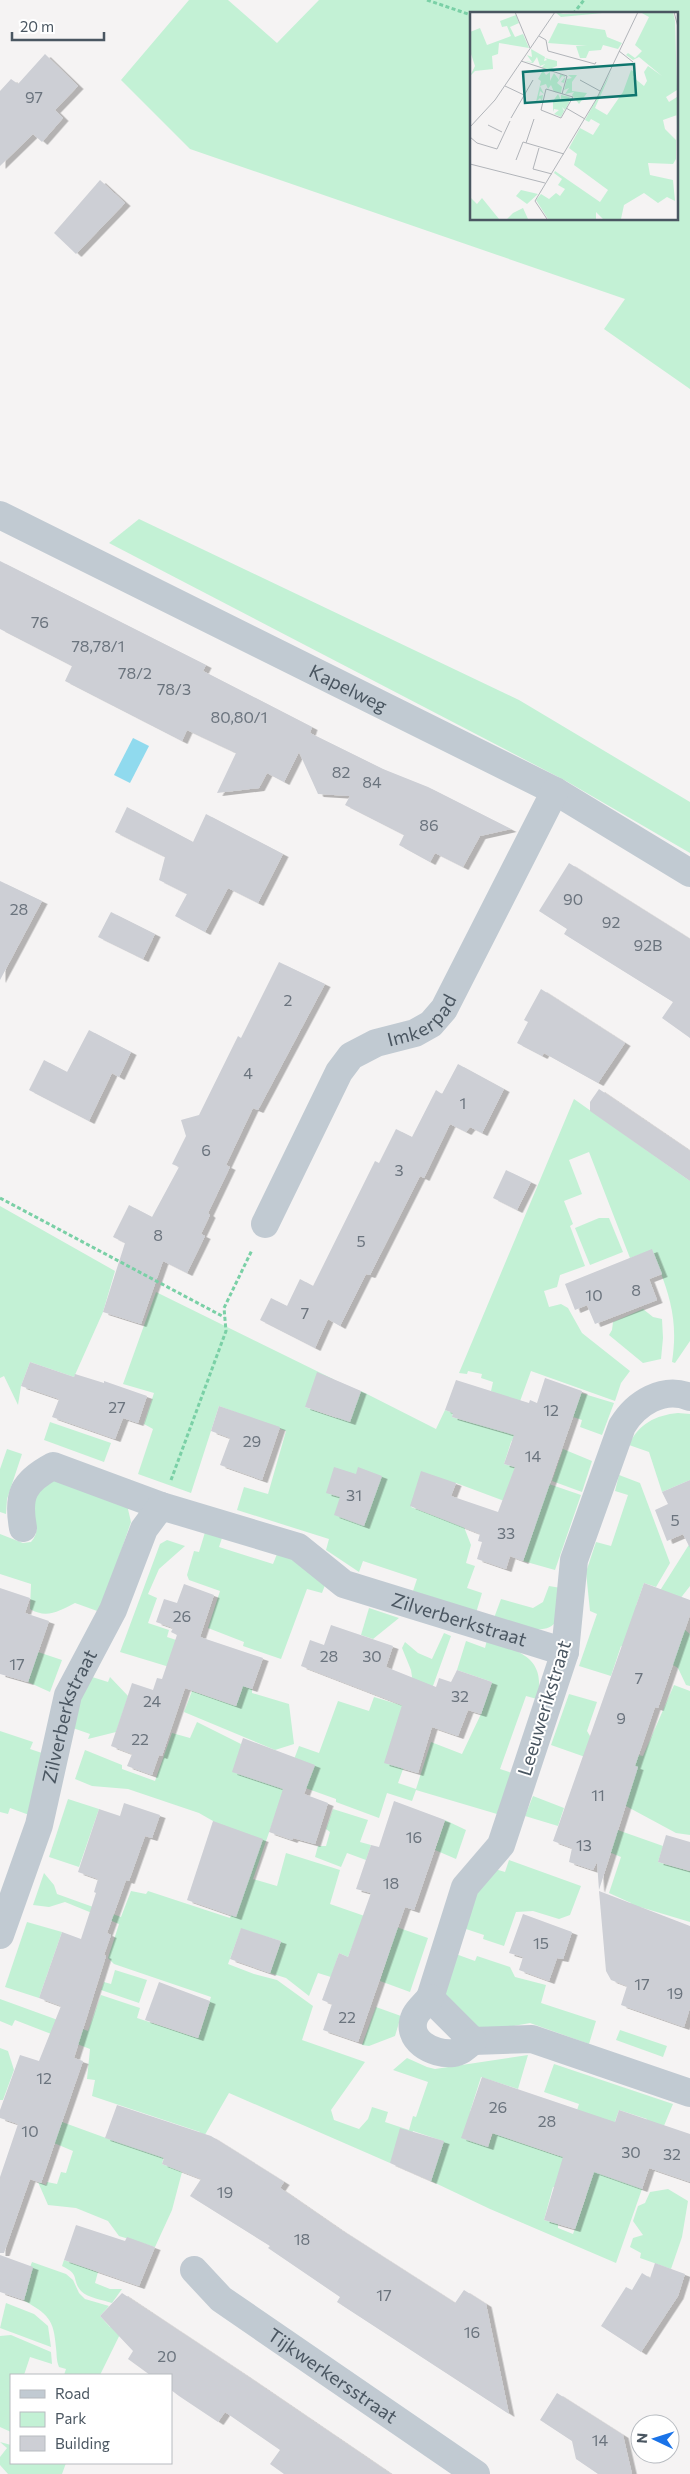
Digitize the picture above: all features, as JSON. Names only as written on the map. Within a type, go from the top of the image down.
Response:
[{"type":"street","name":"Kapelweg","points":[[0,515],[556,791],[690,873]]},
{"type":"street","name":"Imkerpad","points":[[265,1224],[339,1072],[351,1056],[376,1043],[415,1033],[431,1024],[444,1009],[556,791]]},
{"type":"street","name":"Leeuwerikstraat","points":[[690,1397],[672,1393],[652,1398],[635,1408],[622,1426],[574,1560],[565,1652],[501,1845],[466,1887],[430,1998],[415,2016],[413,2027],[415,2036],[422,2045],[435,2052],[454,2053],[473,2041],[532,2039],[690,2093]]},
{"type":"street","name":"Zilverberkstraat","points":[[23,1528],[20,1507],[26,1488],[36,1475],[53,1466],[161,1506],[298,1548],[344,1584],[565,1652]]},
{"type":"street","name":"Zilverberkstraat","points":[[0,1935],[39,1825],[68,1695],[113,1610],[144,1529],[161,1506]]},
{"type":"street","points":[[430,1998],[473,2041]]},
{"type":"street","name":"Tijkwerkersstraat","points":[[194,2270],[221,2299],[476,2474]]},
{"type":"path","points":[[427,0],[470,15]]},
{"type":"path","points":[[575,12],[584,0]]},
{"type":"path","points":[[0,1198],[225,1318]]},
{"type":"path","points":[[161,1506],[226,1331],[224,1308],[265,1224]]},
{"type":"green space","points":[[189,0],[228,0],[277,43],[319,0],[690,0],[690,389],[604,329],[625,299],[190,149],[121,80]]},
{"type":"green space","points":[[139,519],[519,700],[690,802],[690,853],[566,781],[109,543]]},
{"type":"green space","points":[[574,1099],[690,1181],[690,1341],[675,1363],[672,1362],[674,1331],[671,1304],[652,1250],[630,1258],[589,1152],[569,1160],[582,1194],[564,1201],[573,1224],[570,1226],[585,1266],[560,1275],[557,1287],[544,1291],[549,1307],[561,1304],[568,1308],[582,1333],[630,1371],[621,1383],[615,1401],[531,1371],[519,1404],[491,1391],[493,1382],[481,1378],[482,1374],[468,1371],[467,1374],[459,1373]]},
{"type":"green space","points":[[0,1206],[115,1271],[103,1312],[74,1377],[30,1362],[21,1386],[18,1405],[4,1376],[0,1378]]},
{"type":"green space","points":[[599,1218],[609,1218],[623,1252],[590,1265],[575,1228]]},
{"type":"green space","points":[[156,1292],[333,1379],[329,1390],[305,1407],[336,1418],[361,1391],[436,1429],[445,1410],[453,1413],[452,1417],[477,1424],[523,1422],[511,1442],[504,1464],[515,1467],[514,1472],[581,1495],[555,1570],[523,1561],[535,1526],[507,1502],[456,1483],[417,1485],[411,1507],[464,1527],[471,1545],[466,1563],[475,1566],[467,1588],[482,1593],[476,1613],[413,1591],[417,1579],[363,1561],[359,1572],[326,1550],[329,1539],[237,1510],[244,1487],[268,1494],[286,1431],[219,1406],[191,1493],[138,1474],[153,1429],[144,1424],[154,1393],[123,1384]]},
{"type":"green space","points":[[643,1309],[653,1317],[662,1319],[663,1338],[661,1359],[643,1363],[609,1335],[613,1322]]},
{"type":"green space","points":[[581,1393],[614,1403],[602,1435],[580,1427],[582,1420],[573,1417]]},
{"type":"green space","points":[[678,1413],[690,1414],[690,1480],[662,1492],[649,1452],[629,1445],[637,1431],[655,1418]]},
{"type":"green space","points":[[50,1422],[111,1443],[104,1462],[44,1440]]},
{"type":"green space","points":[[7,1449],[22,1454],[7,1499],[6,1514],[0,1512],[0,1469]]},
{"type":"green space","points":[[563,1449],[592,1461],[582,1492],[552,1481]]},
{"type":"green space","points":[[619,1475],[640,1483],[670,1563],[656,1587],[644,1583],[636,1606],[661,1589],[690,1543],[690,1586],[676,1604],[675,1622],[690,1634],[690,1686],[686,1685],[678,1668],[673,1665],[621,1646],[611,1676],[579,1666],[597,1614],[590,1611],[586,1572],[596,1542],[611,1546],[628,1495],[615,1491]]},
{"type":"green space","points":[[56,1479],[127,1505],[131,1522],[100,1612],[75,1603],[53,1613],[36,1612],[30,1609],[31,1584],[0,1574],[0,1534],[23,1543],[31,1542],[36,1533],[32,1506],[37,1490]]},
{"type":"green space","points":[[206,1529],[223,1535],[219,1547],[273,1564],[277,1554],[298,1561],[327,1580],[322,1593],[307,1589],[281,1659],[243,1646],[244,1642],[208,1628],[220,1591],[189,1580],[187,1575],[194,1551],[199,1552]]},
{"type":"green space","points":[[167,1540],[185,1546],[159,1569],[148,1594],[157,1598],[148,1623],[169,1630],[167,1637],[210,1651],[232,1682],[252,1689],[252,1693],[289,1704],[294,1744],[275,1750],[184,1712],[192,1691],[236,1706],[242,1689],[120,1652],[160,1544]]},
{"type":"green space","points":[[549,1586],[561,1588],[560,1609],[557,1620],[552,1626],[545,1629],[527,1628],[494,1618],[501,1599],[533,1608],[543,1602]]},
{"type":"green space","points":[[369,1608],[399,1618],[373,1639],[361,1635]]},
{"type":"green space","points":[[444,1633],[451,1636],[398,1783],[416,1789],[431,1742],[462,1754],[481,1714],[492,1682],[457,1670],[466,1641],[485,1648],[487,1640],[510,1648],[528,1658],[538,1674],[539,1685],[537,1699],[526,1696],[500,1769],[512,1773],[497,1814],[416,1790],[412,1801],[387,1793],[379,1818],[336,1802],[336,1799],[286,1781],[299,1746],[319,1753],[338,1701],[369,1711],[374,1697],[417,1710],[411,1670],[402,1648],[405,1642],[418,1653],[432,1659]]},
{"type":"green space","points":[[38,1652],[62,1660],[50,1692],[28,1682]]},
{"type":"green space","points":[[89,1676],[108,1682],[110,1677],[128,1696],[116,1732],[88,1739],[90,1734],[70,1727]]},
{"type":"green space","points":[[674,1685],[690,1691],[690,1835],[676,1833],[624,1805],[637,1767],[628,1764],[625,1771],[551,1745],[569,1694],[597,1702],[587,1731],[590,1736],[626,1748],[628,1753],[643,1756]]},
{"type":"green space","points":[[197,1722],[241,1744],[284,1789],[253,1879],[277,1886],[286,1853],[340,1870],[330,1904],[428,1938],[410,1992],[380,1981],[392,1943],[358,1931],[348,1957],[339,1953],[331,1977],[318,1973],[309,1996],[286,1978],[270,1973],[281,1941],[241,1929],[228,1964],[277,1980],[313,2006],[302,2040],[365,2062],[331,2110],[334,2120],[359,2129],[368,2119],[372,2107],[388,2112],[385,2122],[409,2130],[413,2116],[416,2117],[428,2082],[393,2070],[407,2058],[435,2069],[528,2055],[518,2089],[481,2077],[470,2112],[488,2146],[493,2133],[559,2156],[566,2144],[579,2104],[544,2092],[554,2064],[673,2104],[661,2133],[644,2127],[647,2119],[619,2110],[606,2147],[642,2189],[616,2263],[490,2209],[431,2181],[443,2141],[413,2131],[409,2141],[390,2163],[229,2093],[195,2152],[200,2132],[92,2096],[95,2080],[87,2079],[90,2049],[15,2020],[12,2026],[0,2021],[0,1999],[88,2031],[101,1995],[140,2008],[137,2018],[198,2038],[211,1997],[114,1964],[108,1958],[119,1924],[65,1902],[49,1907],[33,1905],[44,1873],[54,1885],[57,1894],[121,1917],[131,1891],[146,1894],[148,1891],[230,1918],[238,1894],[213,1821],[199,1813],[128,1789],[92,1786],[75,1779],[85,1750],[122,1765],[122,1769],[155,1781],[172,1733],[190,1738]],"holes":[[[553,2187],[586,2197],[573,2234],[558,2228],[558,2224],[544,2220]]]},
{"type":"green space","points":[[0,1731],[33,1742],[30,1749],[45,1754],[32,1816],[10,1808],[8,1814],[0,1812]]},
{"type":"green space","points":[[533,1796],[564,1808],[558,1826],[525,1816]]},
{"type":"green space","points":[[68,1799],[99,1809],[79,1867],[49,1857]]},
{"type":"green space","points":[[333,1809],[368,1820],[360,1842],[371,1845],[366,1860],[347,1853],[341,1867],[315,1857],[318,1846],[326,1846],[330,1832],[326,1829]]},
{"type":"green space","points":[[445,1820],[466,1830],[456,1859],[435,1850]]},
{"type":"green space","points":[[612,1828],[663,1846],[658,1862],[690,1871],[690,1922],[640,1907],[624,1925],[631,1903],[609,1893],[621,1857],[604,1850]]},
{"type":"green space","points":[[509,1860],[581,1886],[570,1915],[559,1919],[533,1911],[516,1912],[504,1946],[483,1939],[484,1935],[463,1928],[470,1903],[495,1869],[505,1872]]},
{"type":"green space","points":[[27,1922],[62,1932],[39,1998],[5,1987]]},
{"type":"green space","points":[[453,1953],[475,1961],[477,1956],[510,1967],[515,1977],[546,1985],[541,2003],[596,2021],[589,2044],[530,2023],[492,2030],[480,2029],[445,1995]]},
{"type":"green space","points":[[115,1970],[147,1980],[139,2003],[101,1990],[104,1982],[111,1984]]},
{"type":"green space","points":[[376,2007],[401,2016],[395,2036],[369,2046],[362,2045]]},
{"type":"green space","points":[[620,2030],[667,2046],[663,2057],[616,2040]]},
{"type":"green space","points":[[0,2048],[8,2051],[14,2070],[3,2100],[0,2100]]},
{"type":"green space","points":[[62,2122],[164,2156],[162,2164],[182,2172],[172,2210],[155,2247],[119,2236],[108,2221],[76,2208],[48,2205],[38,2182],[46,2185],[47,2182],[57,2184],[61,2172],[66,2173],[73,2151],[54,2143]]},
{"type":"green space","points":[[668,2189],[688,2201],[682,2237],[671,2269],[640,2258],[641,2253],[630,2247],[633,2238],[643,2235],[633,2221],[638,2206],[645,2203],[650,2192]]},
{"type":"green space","points":[[64,2260],[98,2272],[95,2283],[110,2289],[122,2289],[112,2303],[88,2295],[78,2287],[72,2272],[62,2266]]},
{"type":"green space","points":[[32,2262],[66,2274],[73,2280],[79,2293],[85,2299],[109,2306],[100,2316],[110,2327],[129,2316],[100,2374],[64,2374],[66,2369],[59,2367],[57,2359],[54,2330],[44,2314],[23,2300],[27,2290],[22,2288]]},
{"type":"green space","points":[[6,2303],[34,2314],[48,2326],[51,2347],[0,2328]]},
{"type":"green space","points":[[11,2335],[51,2352],[52,2364],[30,2357],[24,2374],[10,2374],[10,2432],[0,2427],[0,2336]]},
{"type":"green space","points":[[0,2442],[10,2445],[10,2464],[66,2464],[62,2474],[8,2474],[0,2465],[0,2457],[7,2448]]},
{"type":"water","points":[[133,738],[149,746],[130,783],[114,775]]},
{"type":"building","points":[[45,54],[78,86],[55,110],[63,118],[42,142],[33,134],[0,166],[0,91],[11,79],[18,84]]},
{"type":"building","points":[[100,180],[125,203],[76,254],[54,233]]},
{"type":"building","points":[[0,561],[206,665],[203,671],[312,727],[310,733],[383,769],[428,787],[511,829],[480,836],[463,867],[435,853],[430,862],[399,845],[404,835],[345,805],[350,796],[318,794],[299,752],[284,782],[267,773],[259,788],[217,793],[236,753],[187,730],[182,741],[65,681],[72,666],[0,629]]},
{"type":"building","points":[[127,807],[193,842],[206,814],[283,854],[258,903],[228,888],[205,932],[175,916],[187,894],[159,880],[165,857],[115,832]]},
{"type":"building","points":[[569,863],[690,939],[690,1038],[662,1018],[673,1002],[564,934],[567,929],[539,911]]},
{"type":"building","points":[[0,881],[42,901],[0,980]]},
{"type":"building","points":[[111,912],[155,934],[143,959],[98,937]]},
{"type":"building","points":[[279,962],[325,984],[258,1110],[253,1108],[226,1165],[230,1167],[208,1213],[210,1215],[201,1234],[205,1236],[187,1273],[163,1261],[141,1324],[103,1312],[125,1243],[113,1237],[129,1205],[152,1217],[179,1167],[172,1164],[186,1136],[181,1120],[199,1115],[238,1036],[241,1038]]},
{"type":"building","points":[[541,989],[625,1043],[598,1083],[544,1053],[542,1056],[517,1043],[528,1022],[524,1020]]},
{"type":"building","points":[[89,1030],[131,1052],[119,1077],[112,1073],[89,1121],[29,1090],[44,1060],[67,1072]]},
{"type":"building","points":[[458,1064],[504,1089],[482,1133],[470,1127],[466,1132],[450,1124],[424,1178],[420,1176],[370,1275],[366,1274],[340,1326],[328,1319],[315,1348],[260,1320],[271,1298],[287,1306],[300,1279],[313,1286],[375,1161],[379,1163],[396,1129],[412,1137],[436,1090],[442,1094]]},
{"type":"building","points":[[599,1089],[690,1151],[690,1181],[590,1111],[590,1102]]},
{"type":"building","points":[[506,1170],[531,1182],[517,1210],[493,1198]]},
{"type":"building","points":[[652,1249],[662,1274],[649,1279],[657,1300],[595,1324],[587,1305],[575,1310],[565,1284]]},
{"type":"building","points":[[30,1362],[74,1377],[75,1374],[104,1383],[104,1381],[147,1396],[138,1423],[123,1418],[115,1439],[52,1417],[59,1399],[21,1386]]},
{"type":"building","points":[[317,1372],[361,1391],[350,1422],[305,1407]]},
{"type":"building","points":[[545,1378],[582,1391],[523,1561],[510,1556],[506,1569],[477,1559],[482,1542],[478,1541],[480,1534],[410,1506],[421,1471],[456,1483],[451,1496],[498,1512],[515,1467],[504,1464],[514,1435],[452,1417],[453,1413],[445,1410],[456,1380],[529,1403],[530,1400],[537,1403]]},
{"type":"building","points":[[219,1406],[280,1427],[262,1480],[220,1465],[230,1438],[211,1431]]},
{"type":"building","points":[[334,1467],[356,1474],[358,1467],[382,1476],[364,1526],[334,1515],[340,1497],[326,1493]]},
{"type":"building","points":[[690,1480],[690,1548],[683,1534],[667,1541],[655,1510],[668,1504],[662,1492]]},
{"type":"building","points":[[644,1583],[690,1600],[690,1615],[658,1708],[655,1707],[635,1766],[638,1767],[599,1890],[597,1862],[593,1870],[569,1862],[572,1848],[553,1841]]},
{"type":"building","points":[[184,1584],[214,1595],[200,1637],[263,1658],[252,1689],[243,1686],[236,1706],[185,1688],[162,1756],[159,1755],[152,1775],[127,1766],[132,1754],[111,1746],[132,1683],[153,1690],[157,1678],[162,1679],[177,1635],[171,1632],[173,1628],[156,1622],[164,1599],[177,1603]]},
{"type":"building","points":[[0,1588],[30,1598],[25,1613],[49,1621],[28,1682],[0,1674]]},
{"type":"building","points":[[331,1625],[393,1646],[386,1667],[436,1687],[439,1678],[451,1682],[457,1670],[492,1682],[481,1714],[468,1710],[458,1736],[432,1727],[418,1773],[384,1763],[402,1705],[301,1666],[310,1640],[324,1645]]},
{"type":"building","points":[[243,1738],[315,1765],[304,1794],[328,1803],[315,1844],[293,1838],[292,1840],[269,1832],[283,1789],[232,1772]]},
{"type":"building","points":[[394,1801],[445,1820],[414,1910],[405,1907],[358,2042],[323,2030],[332,2004],[322,2000],[339,1953],[348,1957],[371,1893],[356,1889],[371,1845],[379,1847]]},
{"type":"building","points":[[124,1803],[160,1815],[152,1838],[145,1836],[129,1881],[126,1880],[107,1933],[111,1935],[104,1955],[106,1956],[74,2058],[83,2061],[41,2183],[30,2179],[4,2253],[0,2253],[0,2177],[18,2124],[0,2118],[0,2110],[20,2055],[39,2061],[61,2006],[39,1998],[62,1932],[81,1939],[96,1893],[94,1892],[98,1879],[78,1872],[99,1809],[120,1816]]},
{"type":"building","points":[[213,1821],[263,1839],[236,1917],[187,1900]]},
{"type":"building","points":[[666,1835],[690,1842],[690,1871],[658,1862]]},
{"type":"building","points":[[599,1891],[690,1926],[690,2008],[684,2027],[621,2005],[627,1986],[611,1980],[606,1971]]},
{"type":"building","points":[[523,1914],[572,1932],[563,1959],[557,1958],[549,1981],[519,1970],[523,1957],[509,1953]]},
{"type":"building","points":[[241,1928],[281,1941],[270,1973],[230,1959]]},
{"type":"building","points":[[159,1982],[210,2001],[198,2038],[145,2020]]},
{"type":"building","points":[[482,2077],[615,2122],[619,2110],[690,2134],[690,2182],[649,2168],[642,2189],[594,2172],[575,2229],[544,2220],[563,2157],[492,2133],[488,2147],[461,2138]]},
{"type":"building","points":[[117,2105],[211,2136],[284,2182],[280,2188],[338,2228],[455,2303],[464,2290],[486,2304],[509,2414],[337,2302],[340,2297],[268,2248],[270,2246],[190,2196],[201,2179],[162,2164],[164,2158],[105,2138]]},
{"type":"building","points":[[400,2128],[444,2141],[431,2181],[390,2163]]},
{"type":"building","points":[[76,2225],[125,2241],[127,2237],[155,2247],[139,2286],[64,2260]]},
{"type":"building","points":[[0,2255],[33,2267],[24,2300],[0,2292]]},
{"type":"building","points":[[655,2263],[685,2274],[678,2296],[641,2352],[601,2326],[626,2287],[632,2290],[642,2273],[650,2278]]},
{"type":"building","points":[[122,2293],[391,2474],[284,2474],[270,2464],[280,2450],[225,2412],[218,2422],[179,2396],[172,2391],[172,2374],[149,2374],[128,2359],[133,2351],[100,2316]]},
{"type":"building","points":[[557,2393],[623,2435],[632,2474],[598,2474],[576,2459],[572,2441],[540,2420]]}]
